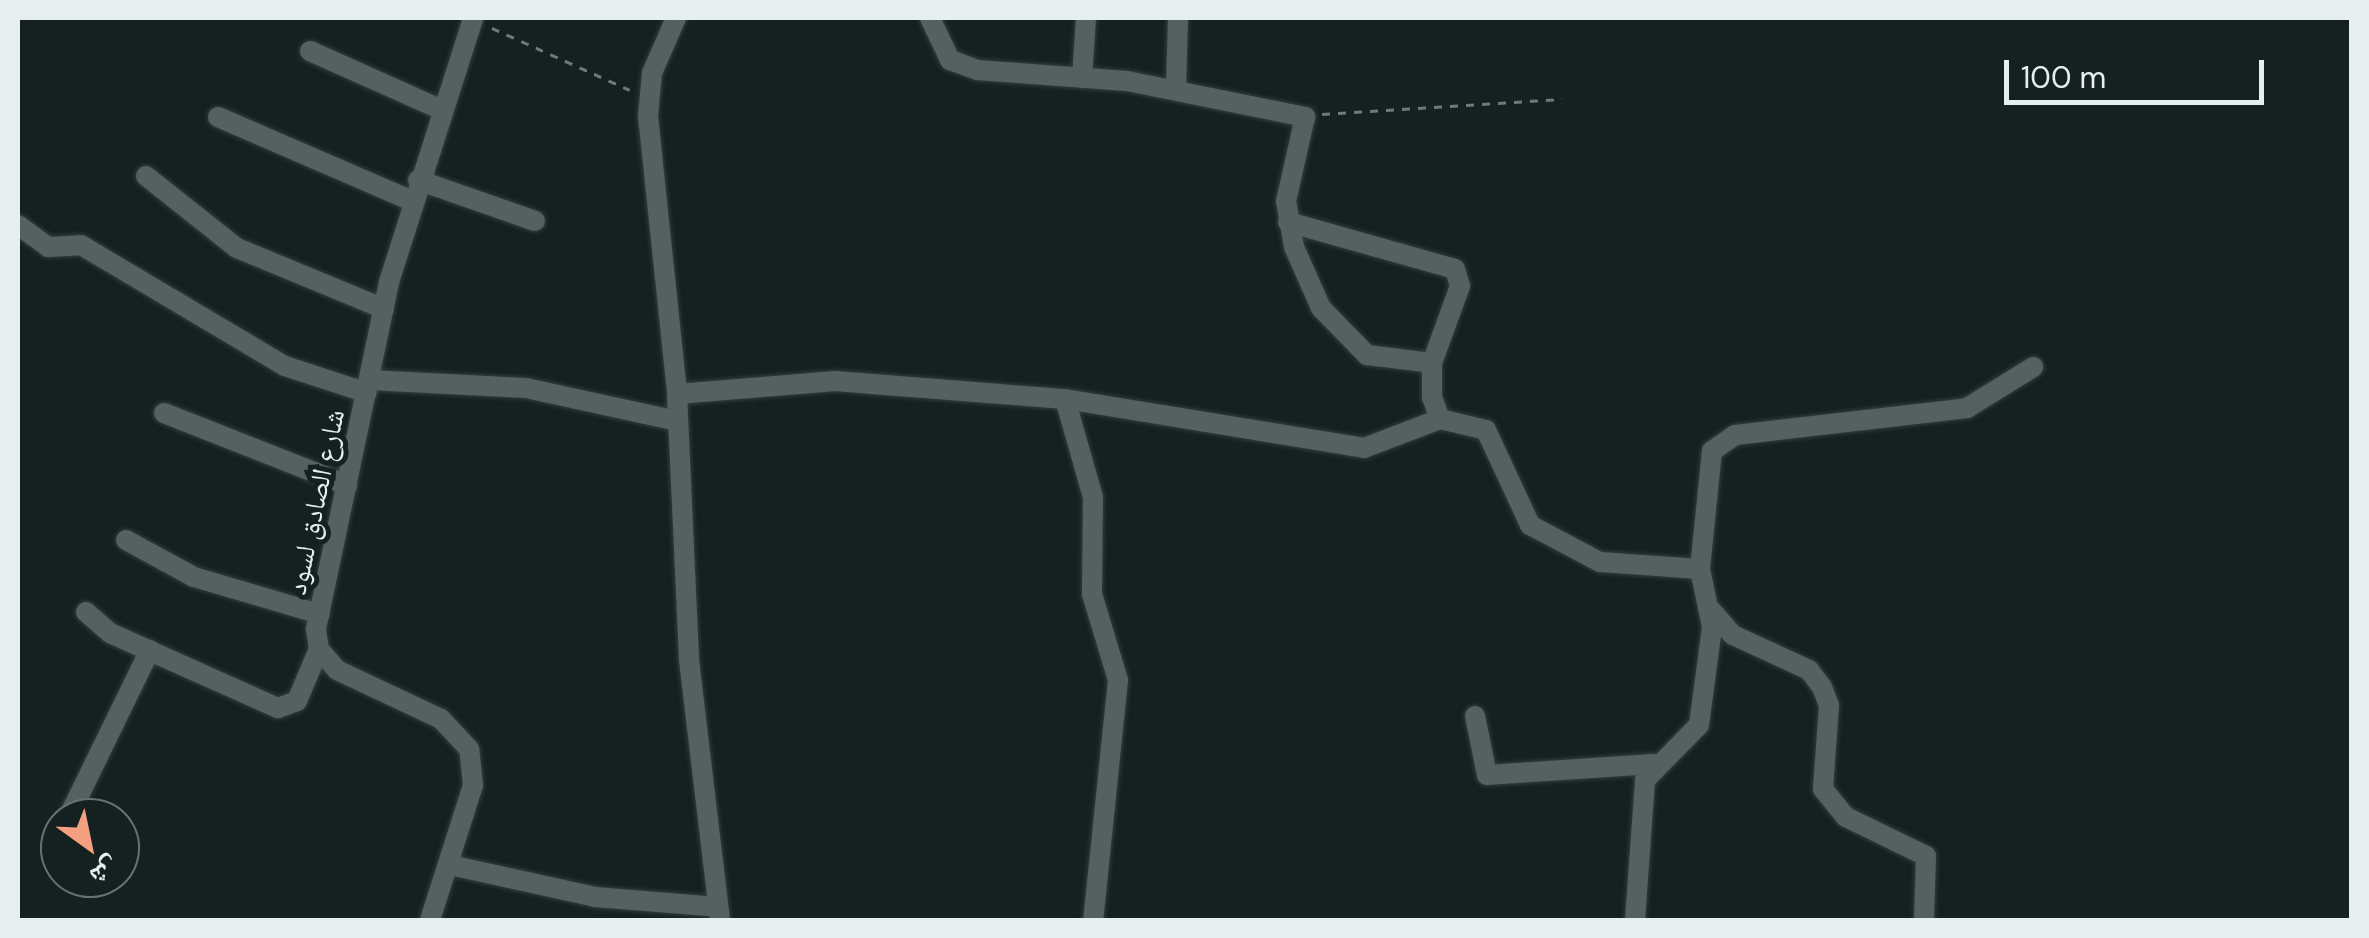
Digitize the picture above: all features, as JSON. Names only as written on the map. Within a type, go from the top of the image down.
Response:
[{"type":"street","points":[[450,865],[595,898],[719,914],[689,660],[677,394],[649,100],[676,18]]},
{"type":"street","points":[[930,18],[950,60],[1012,76],[1082,78],[1176,89],[1306,117],[1288,222],[1344,339],[1367,356],[1432,362]]},
{"type":"street","points":[[1082,78],[1086,18]]},
{"type":"street","points":[[1176,89],[1178,18]]},
{"type":"street","name":"شارع الصادق لسود","points":[[86,612],[150,650],[278,708],[297,701],[318,649],[320,614],[384,309],[418,180],[472,19]]},
{"type":"street","points":[[310,51],[442,110]]},
{"type":"street","points":[[218,117],[412,202]]},
{"type":"street","points":[[146,176],[237,248],[384,309]]},
{"type":"street","points":[[418,180],[536,221]]},
{"type":"street","points":[[1288,222],[1455,269],[1460,286],[1432,362],[1440,419]]},
{"type":"street","points":[[18,225],[48,247],[81,245],[284,366],[368,387],[526,388],[677,421]]},
{"type":"street","points":[[1476,716],[1487,776],[1652,764],[1699,725],[1711,610],[1700,569],[1708,463],[1721,441],[1967,408],[2033,367]]},
{"type":"street","points":[[677,394],[835,381],[1064,399],[1332,446],[1391,444],[1440,419],[1486,430],[1515,507],[1548,539],[1600,562],[1700,569]]},
{"type":"street","points":[[1064,399],[1093,497],[1092,594],[1118,680],[1092,920]]},
{"type":"street","points":[[164,413],[347,485]]},
{"type":"street","points":[[126,540],[194,577],[320,614]]},
{"type":"street","points":[[1711,610],[1733,635],[1810,670],[1822,686],[1829,706],[1823,789],[1846,817],[1926,856],[1924,920]]},
{"type":"street","points":[[318,649],[344,676],[441,719],[469,749],[473,785],[430,920]]},
{"type":"street","points":[[78,798],[150,650]]},
{"type":"street","points":[[1635,920],[1652,764]]},
{"type":"path","points":[[472,19],[649,100]]},
{"type":"path","points":[[1306,117],[1398,103],[1562,99]]}]
